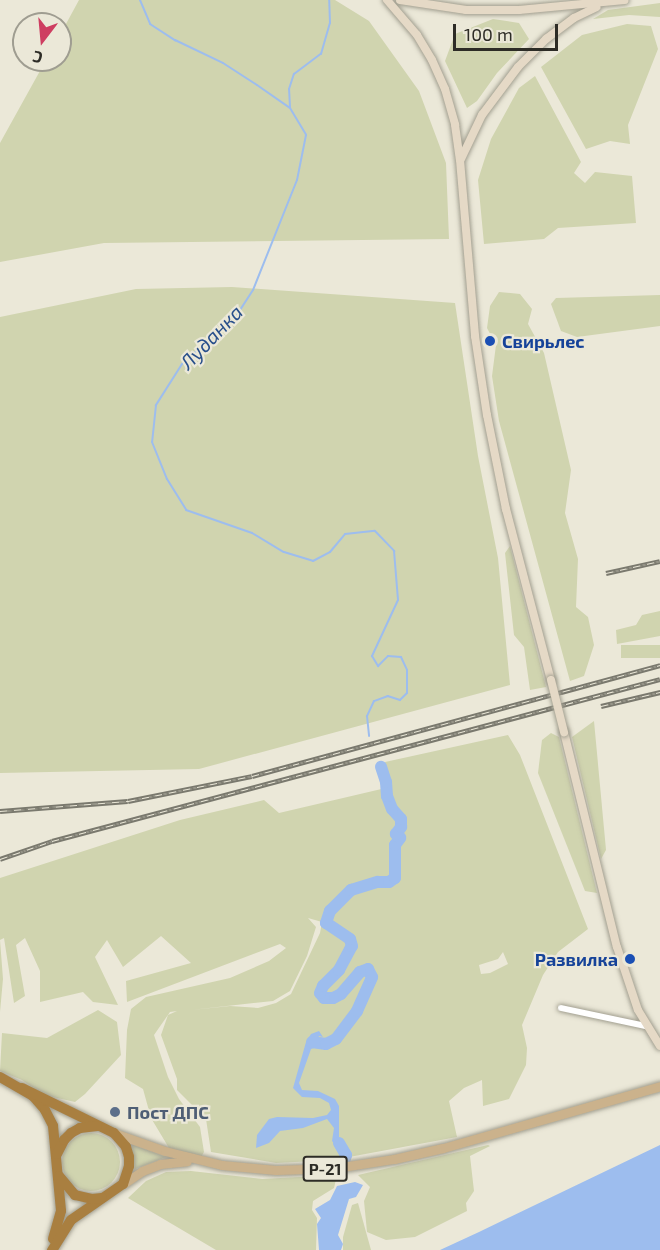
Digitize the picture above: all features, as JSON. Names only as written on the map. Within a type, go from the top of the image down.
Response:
[{"type":"highway","name":"Р-21","points":[[0,1077],[114,1133]]},
{"type":"highway","name":"Р-21","points":[[22,1088],[40,1103],[53,1126],[61,1211],[50,1250]]},
{"type":"highway","points":[[56,1159],[58,1149],[71,1133],[90,1126],[100,1126]]},
{"type":"highway","points":[[114,1133],[121,1139],[129,1157],[129,1166],[123,1184]]},
{"type":"highway","points":[[58,1176],[75,1195],[92,1199],[108,1196]]},
{"type":"highway","name":"Р-21","points":[[50,1250],[71,1220],[123,1184]]},
{"type":"main road","name":"Р-21","points":[[123,1184],[142,1171],[160,1164],[198,1161],[276,1170],[362,1164],[443,1148],[660,1086]]},
{"type":"main road","name":"Р-21","points":[[114,1133],[198,1161]]},
{"type":"street","points":[[387,0],[417,35],[445,89],[460,160],[476,336],[487,414],[506,508],[617,947],[638,1010],[660,1046]]},
{"type":"street","points":[[400,0],[466,10],[603,4],[625,0]]},
{"type":"street","points":[[460,160],[482,116],[518,67],[546,39],[573,18],[603,4]]},
{"type":"street","points":[[561,1008],[646,1026]]},
{"type":"green space","points":[[79,0],[335,0],[369,21],[419,91],[446,163],[449,239],[104,243],[0,262],[0,143],[39,72],[72,72],[72,13]]},
{"type":"green space","points":[[660,3],[660,17],[629,15],[593,19],[608,10]]},
{"type":"green space","points":[[493,19],[519,23],[529,39],[497,73],[477,101],[467,108],[445,61],[455,34]]},
{"type":"green space","points":[[627,24],[651,26],[658,49],[628,125],[630,144],[610,141],[586,149],[541,67],[582,35]]},
{"type":"green space","points":[[535,76],[581,162],[574,173],[585,183],[595,172],[632,176],[636,223],[558,228],[544,239],[484,244],[478,180],[491,139],[519,88]]},
{"type":"green space","points":[[232,287],[455,303],[478,456],[498,558],[510,685],[199,769],[0,773],[0,317],[136,289]]},
{"type":"green space","points":[[499,292],[520,294],[532,309],[528,324],[544,353],[571,470],[565,513],[578,559],[576,607],[588,617],[594,645],[584,676],[570,681],[499,421],[492,376],[496,345],[487,328],[490,306]]},
{"type":"green space","points":[[660,295],[660,326],[577,337],[561,331],[551,304],[556,298]]},
{"type":"green space","points":[[510,546],[546,687],[530,690],[524,647],[514,635],[505,553]]},
{"type":"green space","points":[[660,611],[660,636],[617,644],[616,630],[636,625],[642,615]]},
{"type":"green space","points":[[621,645],[660,645],[660,658],[621,658]]},
{"type":"green space","points":[[594,721],[606,850],[601,859],[572,737]]},
{"type":"green space","points":[[551,733],[559,737],[597,893],[585,891],[538,773],[542,740]]},
{"type":"green space","points":[[508,735],[520,755],[588,929],[558,952],[543,975],[522,1025],[527,1048],[526,1065],[509,1099],[483,1106],[482,1080],[464,1088],[449,1101],[457,1137],[333,1160],[276,1163],[211,1152],[206,1119],[177,1090],[177,1079],[161,1035],[168,1015],[177,1011],[170,1012],[154,1035],[168,1077],[179,1099],[200,1127],[204,1152],[201,1157],[169,1148],[151,1118],[143,1089],[125,1078],[127,1030],[131,1009],[146,997],[230,978],[269,961],[286,948],[280,944],[127,1002],[126,981],[191,963],[161,936],[123,967],[107,940],[95,957],[118,1005],[93,1002],[83,992],[40,1002],[40,971],[25,938],[16,945],[25,996],[14,1003],[4,938],[0,940],[0,878],[180,820],[264,800],[279,813],[390,787],[385,762]],"holes":[[[308,918],[322,922],[320,933],[291,994],[276,1003],[258,1008],[230,1006],[191,1010],[273,1001],[290,991],[307,956],[316,927]],[[503,952],[508,964],[490,973],[481,974],[479,965],[498,959]]]},
{"type":"green space","points":[[0,940],[3,979],[0,1012]]},
{"type":"green space","points":[[98,1010],[117,1022],[121,1055],[75,1102],[44,1095],[22,1080],[0,1071],[2,1033],[47,1038]]},
{"type":"green space","points":[[85,1133],[97,1133],[112,1141],[120,1156],[120,1168],[112,1183],[97,1191],[85,1191],[70,1183],[62,1168],[62,1156],[70,1141]]},
{"type":"green space","points":[[131,1144],[166,1157],[135,1169]]},
{"type":"green space","points":[[490,1146],[470,1156],[474,1191],[466,1203],[467,1211],[415,1237],[386,1240],[367,1232],[364,1201],[370,1187],[358,1175]]},
{"type":"green space","points":[[191,1171],[262,1179],[337,1175],[334,1188],[313,1201],[312,1210],[317,1218],[316,1250],[216,1250],[128,1198],[146,1181],[166,1172]]},
{"type":"green space","points":[[358,1203],[371,1250],[343,1250],[343,1237],[352,1205]]},
{"type":"water","points":[[319,1031],[323,1037],[319,1036],[317,1040],[326,1044],[311,1049],[299,1083],[302,1090],[318,1091],[335,1099],[339,1106],[339,1138],[348,1151],[346,1155],[332,1141],[334,1128],[327,1119],[303,1128],[280,1131],[269,1143],[256,1148],[257,1135],[269,1119],[277,1117],[313,1118],[327,1115],[331,1110],[329,1103],[320,1098],[302,1097],[293,1088],[306,1042],[311,1034]]},
{"type":"water","points":[[660,1145],[660,1250],[440,1250],[479,1232]]},
{"type":"water","points":[[355,1182],[363,1185],[356,1197],[349,1199],[338,1235],[343,1244],[341,1250],[319,1250],[317,1224],[321,1218],[315,1209],[330,1200],[337,1186]]},
{"type":"waterway","name":"Луданка","points":[[140,0],[150,24],[175,40],[223,63],[290,108],[306,135],[297,180],[253,290],[237,315],[182,364],[156,405],[152,442],[167,479],[186,510],[252,533],[284,552],[313,561],[330,552],[345,534],[375,531],[394,551],[398,600],[372,656],[378,666],[388,656],[401,657],[407,670],[407,693],[400,700],[388,696],[374,701],[367,716],[369,736]]},
{"type":"waterway","points":[[290,107],[289,89],[294,74],[321,54],[330,23],[329,0]]},
{"type":"waterway","name":"Луданка","points":[[312,1042],[326,1044],[336,1039],[357,1011],[372,977],[368,969],[360,972],[341,994],[333,998],[324,998],[320,993],[323,986],[339,970],[352,946],[350,939],[326,923],[330,911],[351,890],[378,882],[389,882],[395,878],[395,845],[400,838],[396,834],[401,827],[401,819],[392,809],[381,767]]},
{"type":"waterway","name":"Луданка","points":[[339,1143],[346,1155],[344,1162]]},
{"type":"railway","points":[[606,573],[660,561]]},
{"type":"railway","points":[[0,811],[128,801],[252,776],[660,665]]},
{"type":"railway","points":[[0,859],[52,841],[660,679]]},
{"type":"railway","points":[[601,706],[660,692]]},
{"type":"place","name":"Свирьлес","points":[[490,341]]},
{"type":"place","name":"Развилка","points":[[630,959]]},
{"type":"place","name":"Пост ДПС","points":[[115,1112]]}]
